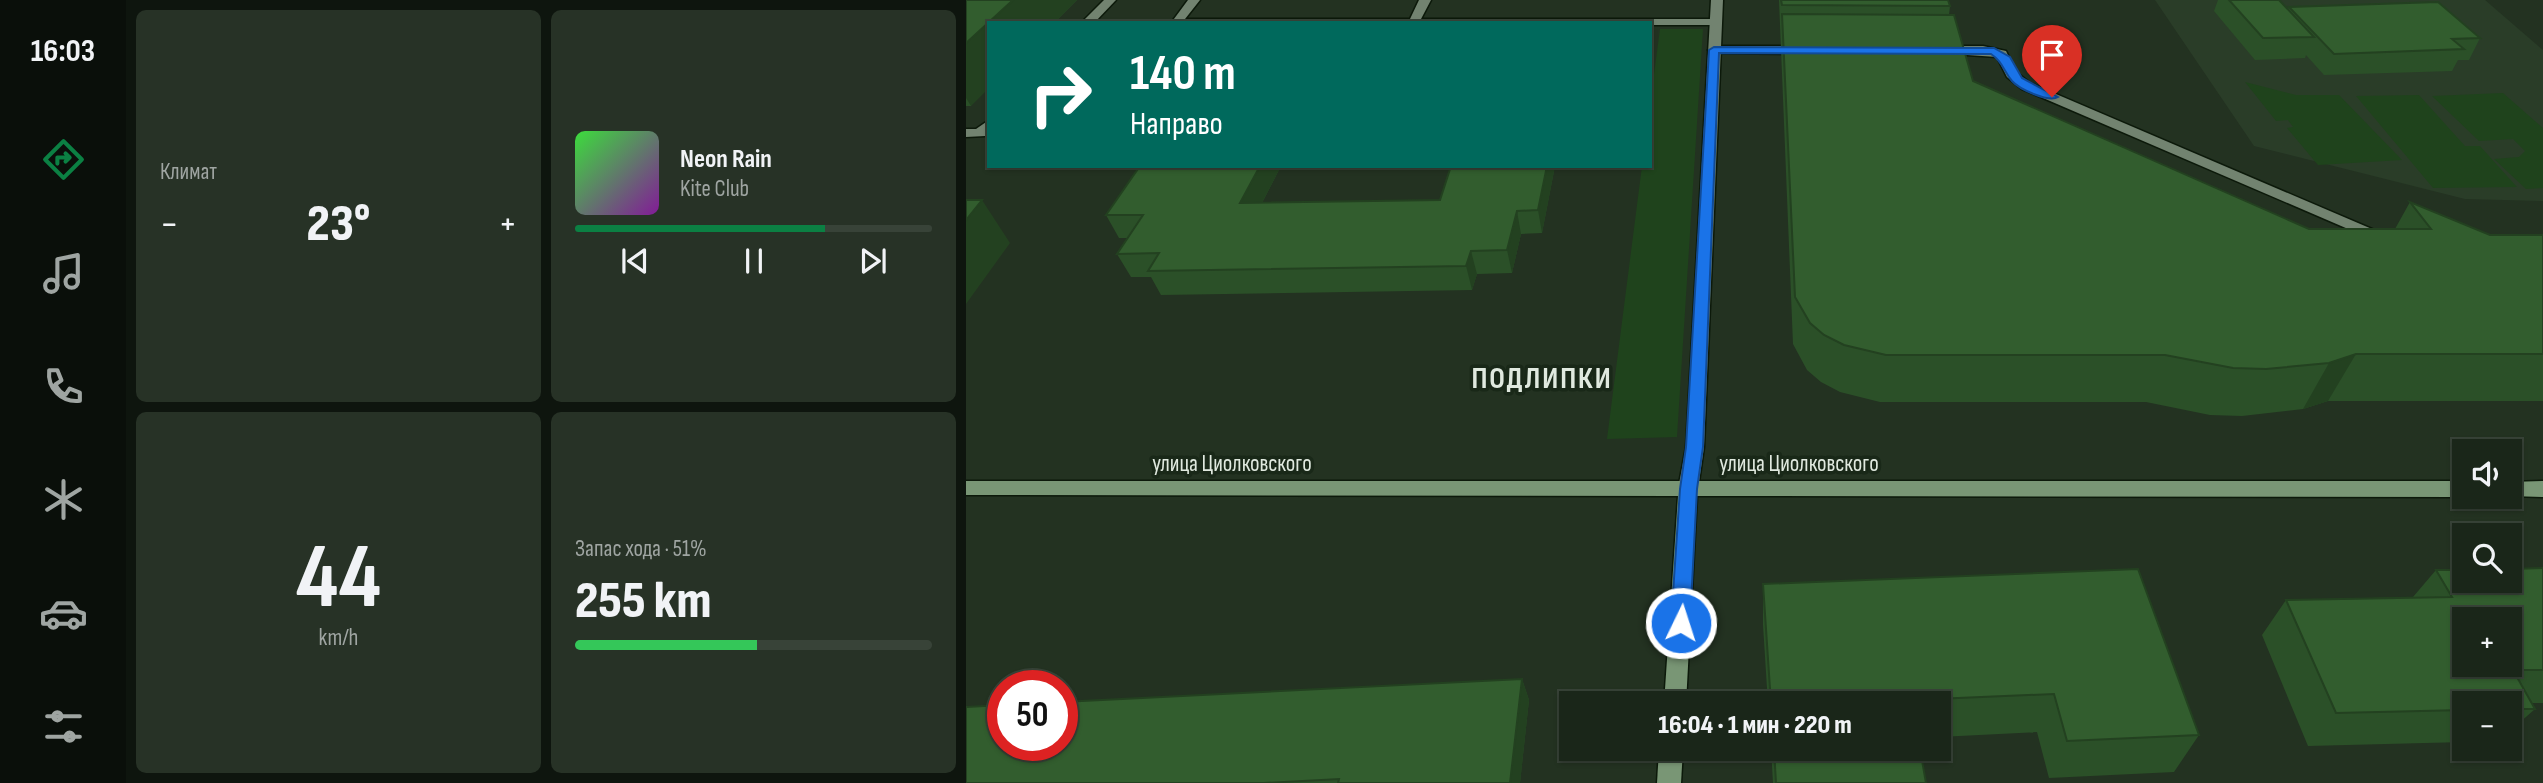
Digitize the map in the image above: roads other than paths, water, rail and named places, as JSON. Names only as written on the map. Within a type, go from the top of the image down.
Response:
[{"type":"main road","name":"улица Циолковского","points":[[966,488],[2452,489]]},
{"type":"main road","points":[[1676,691],[1688,489]]},
{"type":"main road","points":[[2522,489],[2543,489]]},
{"type":"main road","points":[[1669,783],[1670,761]]},
{"type":"street","points":[[1089,21],[1110,0]]},
{"type":"street","points":[[1175,21],[1194,0]]},
{"type":"street","points":[[1414,21],[1425,0]]},
{"type":"street","points":[[1688,489],[1695,447],[1717,0]]},
{"type":"street","points":[[1652,22],[1716,22]]},
{"type":"street","points":[[1714,50],[1819,50]]},
{"type":"street","points":[[1928,50],[1983,50],[2002,54],[2011,74],[2026,86],[2395,243]]},
{"type":"district","name":"ПОДЛИПКИ","points":[[1542,379]]}]
